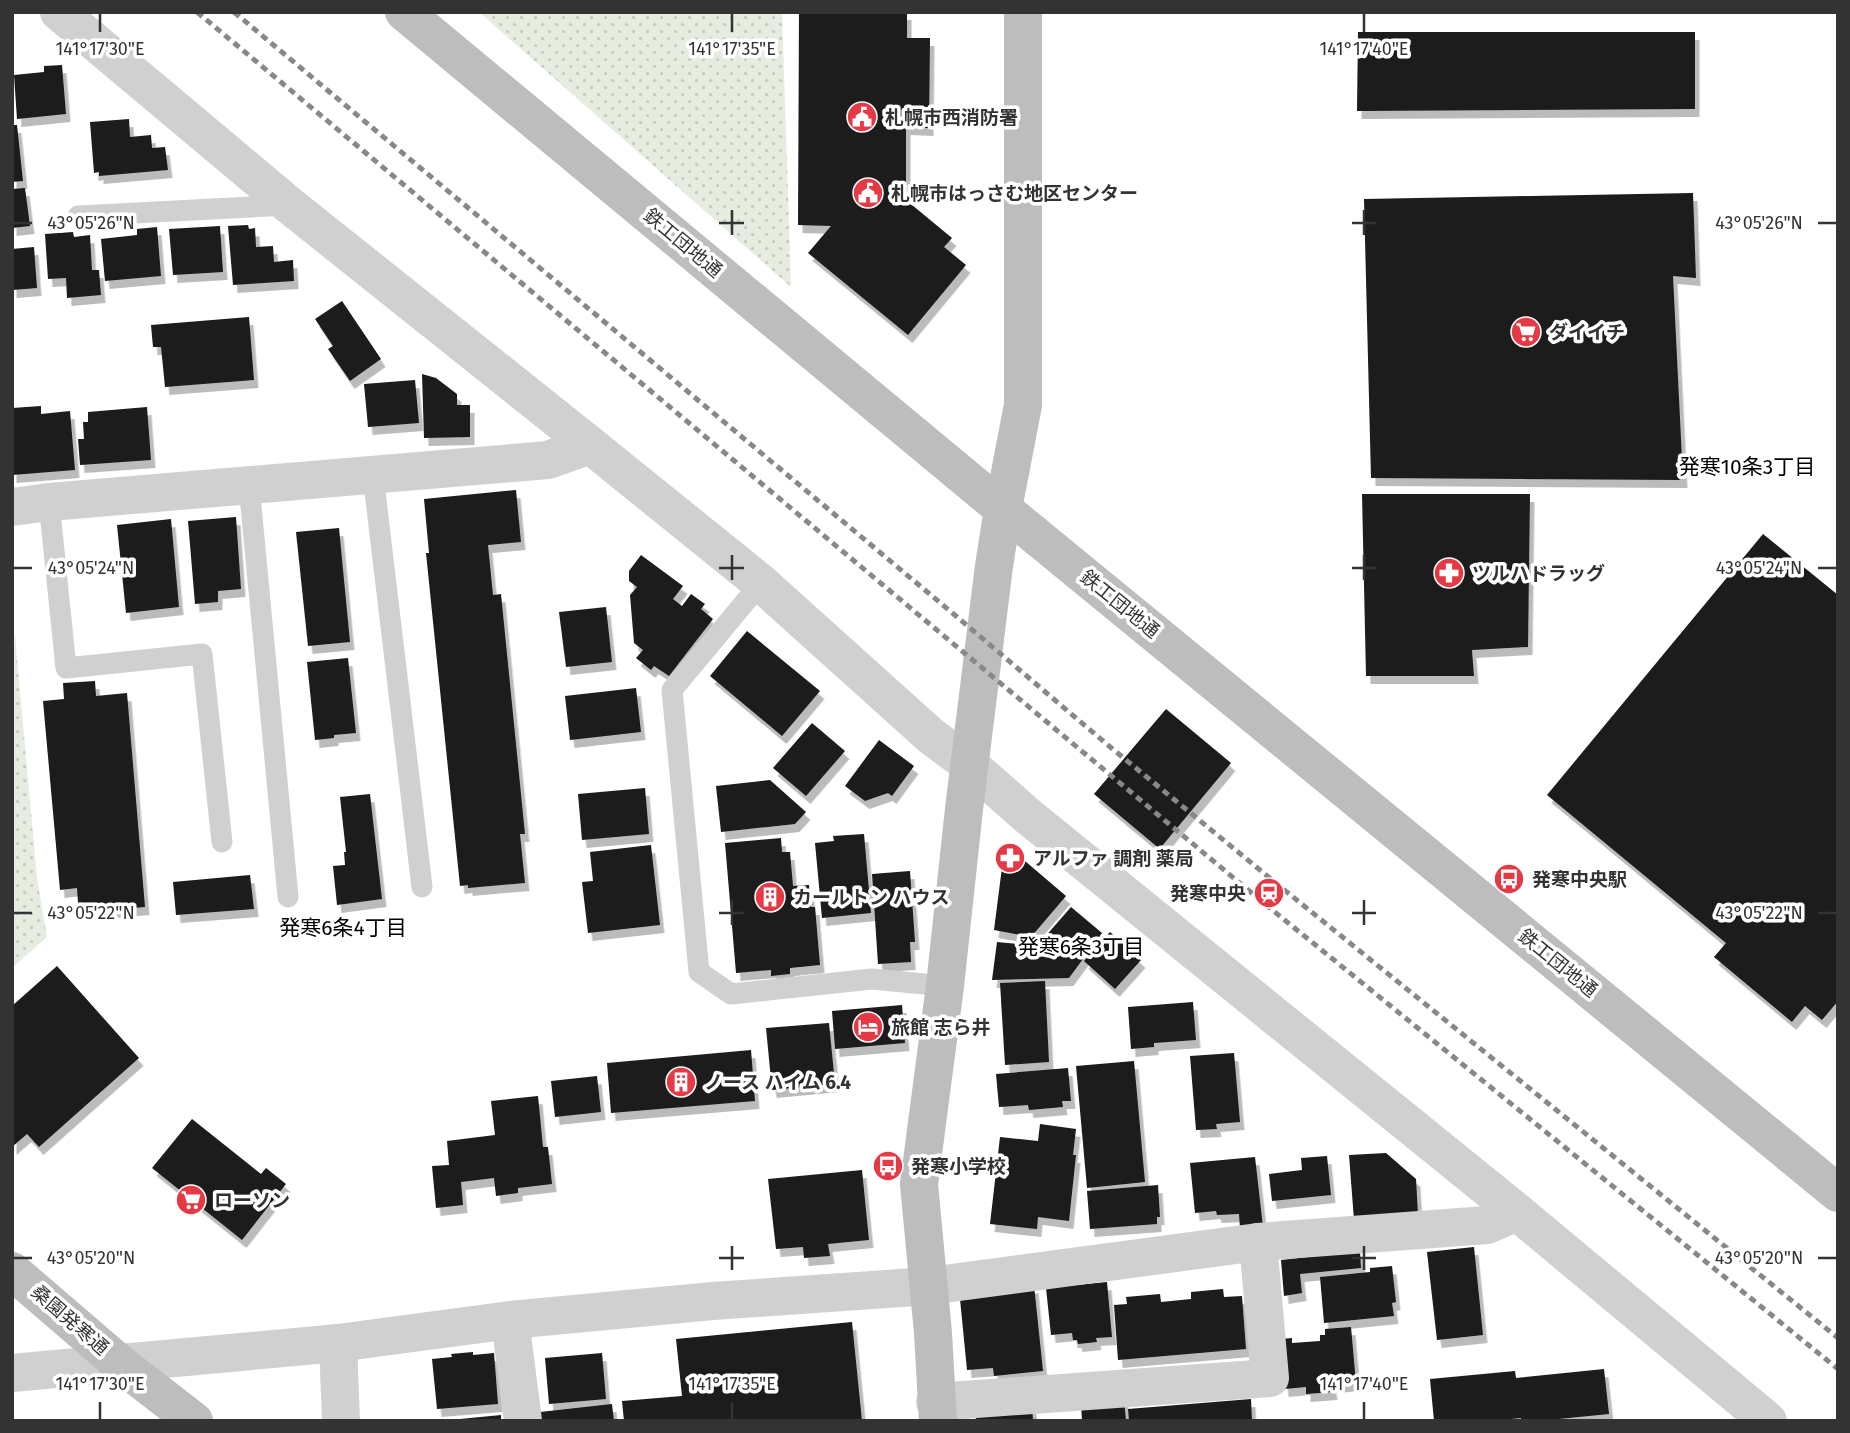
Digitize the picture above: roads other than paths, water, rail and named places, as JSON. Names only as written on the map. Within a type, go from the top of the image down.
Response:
[{"type":"street","points":[[60,12],[289,205],[761,583],[931,736],[1517,1212],[1768,1421]]},
{"type":"street","name":"鉄工団地通","points":[[404,12],[1003,509],[1838,1193]]},
{"type":"street","points":[[1023,12],[1023,405],[994,566],[919,1184],[933,1333],[937,1412],[1270,1378],[1258,1242]]},
{"type":"street","points":[[12,507],[548,460],[590,445]]},
{"type":"street","points":[[12,1373],[338,1343],[510,1320],[713,1301],[929,1286],[1258,1242],[1487,1225],[1517,1212]]},
{"type":"street","name":"桑園発寒通","points":[[12,1271],[119,1363],[194,1421]]},
{"type":"street","points":[[510,1320],[523,1421]]},
{"type":"street","points":[[338,1343],[341,1421]]},
{"type":"lane","points":[[78,216],[289,205]]},
{"type":"lane","points":[[373,475],[422,887]]},
{"type":"lane","points":[[249,485],[288,897]]},
{"type":"lane","points":[[49,502],[66,668],[202,654],[222,842]]},
{"type":"lane","points":[[761,583],[672,690],[699,972],[731,994],[872,979],[945,986]]},
{"type":"railway","points":[[197,12],[1260,900],[1838,1369]]},
{"type":"railway","points":[[234,12],[1109,746],[1838,1338]]},
{"type":"place","name":"札幌市西消防署","points":[[862,117]]},
{"type":"place","name":"札幌市はっさむ地区センター","points":[[868,193]]},
{"type":"place","name":"ダイイチ","points":[[1526,332]]},
{"type":"place","name":"ツルハドラッグ","points":[[1449,573]]},
{"type":"place","name":"アルファ 調剤 薬局","points":[[1010,858]]},
{"type":"place","name":"発寒中央駅","points":[[1509,879]]},
{"type":"place","name":"発寒中央","points":[[1269,893]]},
{"type":"place","name":"カールトン ハウス","points":[[770,897]]},
{"type":"place","name":"旅館 志ら井","points":[[868,1027]]},
{"type":"place","name":"ノース ハイム 6.4","points":[[681,1082]]},
{"type":"place","name":"発寒小学校","points":[[888,1166]]},
{"type":"place","name":"ローソン","points":[[191,1200]]},
{"type":"district","name":"発寒10条3丁目","points":[[1747,467]]},
{"type":"district","name":"発寒6条4丁目","points":[[343,928]]},
{"type":"district","name":"発寒6条3丁目","points":[[1081,947]]}]
